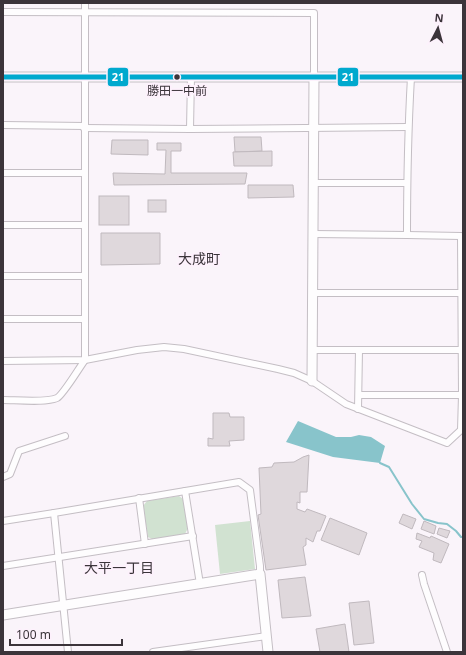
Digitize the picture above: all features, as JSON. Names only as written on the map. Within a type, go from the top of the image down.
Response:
[{"type":"street","points":[[3,400],[44,400],[57,398],[85,360],[85,3]]},
{"type":"street","points":[[3,12],[314,13],[312,381]]},
{"type":"street","points":[[3,77],[463,77]]},
{"type":"street","points":[[190,129],[191,77]]},
{"type":"street","points":[[407,235],[408,127],[411,77]]},
{"type":"street","points":[[3,125],[190,129],[408,127]]},
{"type":"street","points":[[3,173],[85,173]]},
{"type":"street","points":[[313,183],[407,183]]},
{"type":"street","points":[[3,225],[85,224]]},
{"type":"street","points":[[3,361],[85,360],[137,350],[164,347],[184,349],[278,369],[294,374],[312,381],[346,404],[447,443],[460,430],[462,395],[461,236],[313,234]]},
{"type":"street","points":[[3,276],[85,276]]},
{"type":"street","points":[[313,293],[461,293]]},
{"type":"street","points":[[3,319],[84,319]]},
{"type":"street","points":[[313,350],[461,350]]},
{"type":"street","points":[[358,409],[359,350]]},
{"type":"street","points":[[358,395],[462,395]]},
{"type":"street","points":[[3,477],[10,474],[19,451],[65,436]]},
{"type":"street","points":[[3,521],[239,482],[250,490],[260,566],[268,652]]},
{"type":"street","points":[[185,491],[200,584]]},
{"type":"street","points":[[139,498],[145,544]]},
{"type":"street","points":[[54,513],[68,652]]},
{"type":"street","points":[[3,566],[193,536]]},
{"type":"street","points":[[3,615],[260,574]]},
{"type":"street","points":[[422,574],[447,652]]},
{"type":"street","points":[[153,652],[267,636]]},
{"type":"green space","points":[[179,496],[183,499],[188,528],[185,534],[152,539],[148,537],[143,506],[147,501]]},
{"type":"green space","points":[[250,521],[255,569],[220,574],[215,525]]},
{"type":"water","points":[[298,421],[336,437],[351,437],[359,435],[371,437],[385,446],[380,463],[333,457],[286,442]]},
{"type":"building","points":[[234,137],[261,137],[262,151],[235,152]]},
{"type":"building","points":[[112,140],[148,140],[148,155],[111,154]]},
{"type":"building","points":[[157,143],[181,143],[181,151],[171,151],[171,173],[247,173],[245,184],[114,185],[113,173],[165,174],[166,150],[157,150]]},
{"type":"building","points":[[272,151],[272,166],[234,166],[233,152]]},
{"type":"building","points":[[248,185],[293,185],[294,197],[248,198]]},
{"type":"building","points":[[99,196],[129,196],[129,225],[99,225]]},
{"type":"building","points":[[148,200],[166,200],[166,212],[148,212]]},
{"type":"building","points":[[101,233],[160,233],[160,264],[101,265]]},
{"type":"building","points":[[213,413],[229,413],[230,417],[244,417],[244,440],[229,441],[230,446],[208,446],[208,438],[213,439]]},
{"type":"building","points":[[309,455],[307,492],[300,492],[300,503],[297,502],[297,509],[305,512],[307,509],[326,516],[320,531],[317,531],[313,542],[306,538],[306,545],[303,547],[306,565],[266,570],[258,515],[261,514],[259,468],[272,467],[274,463],[294,462]]},
{"type":"building","points":[[403,514],[416,519],[412,529],[399,523]]},
{"type":"building","points":[[330,518],[367,533],[359,555],[321,540]]},
{"type":"building","points":[[424,521],[436,526],[434,534],[421,529]]},
{"type":"building","points":[[439,528],[450,531],[447,538],[437,534]]},
{"type":"building","points":[[417,533],[430,538],[431,536],[449,544],[441,563],[433,560],[434,553],[419,547],[422,541],[416,539]]},
{"type":"building","points":[[305,577],[311,616],[282,618],[278,580]]},
{"type":"building","points":[[369,601],[374,643],[354,645],[349,603]]},
{"type":"building","points":[[345,624],[349,652],[320,652],[316,629]]},
{"type":"waterway","points":[[380,463],[389,467],[412,504],[424,519],[447,524],[461,537],[463,537]]},
{"type":"transit line","name":"21","points":[[3,77],[463,77]]},
{"type":"place","name":"勝田一中前","points":[[177,77]]},
{"type":"district","name":"大成町","points":[[199,258]]},
{"type":"district","name":"大平一丁目","points":[[119,567]]}]
